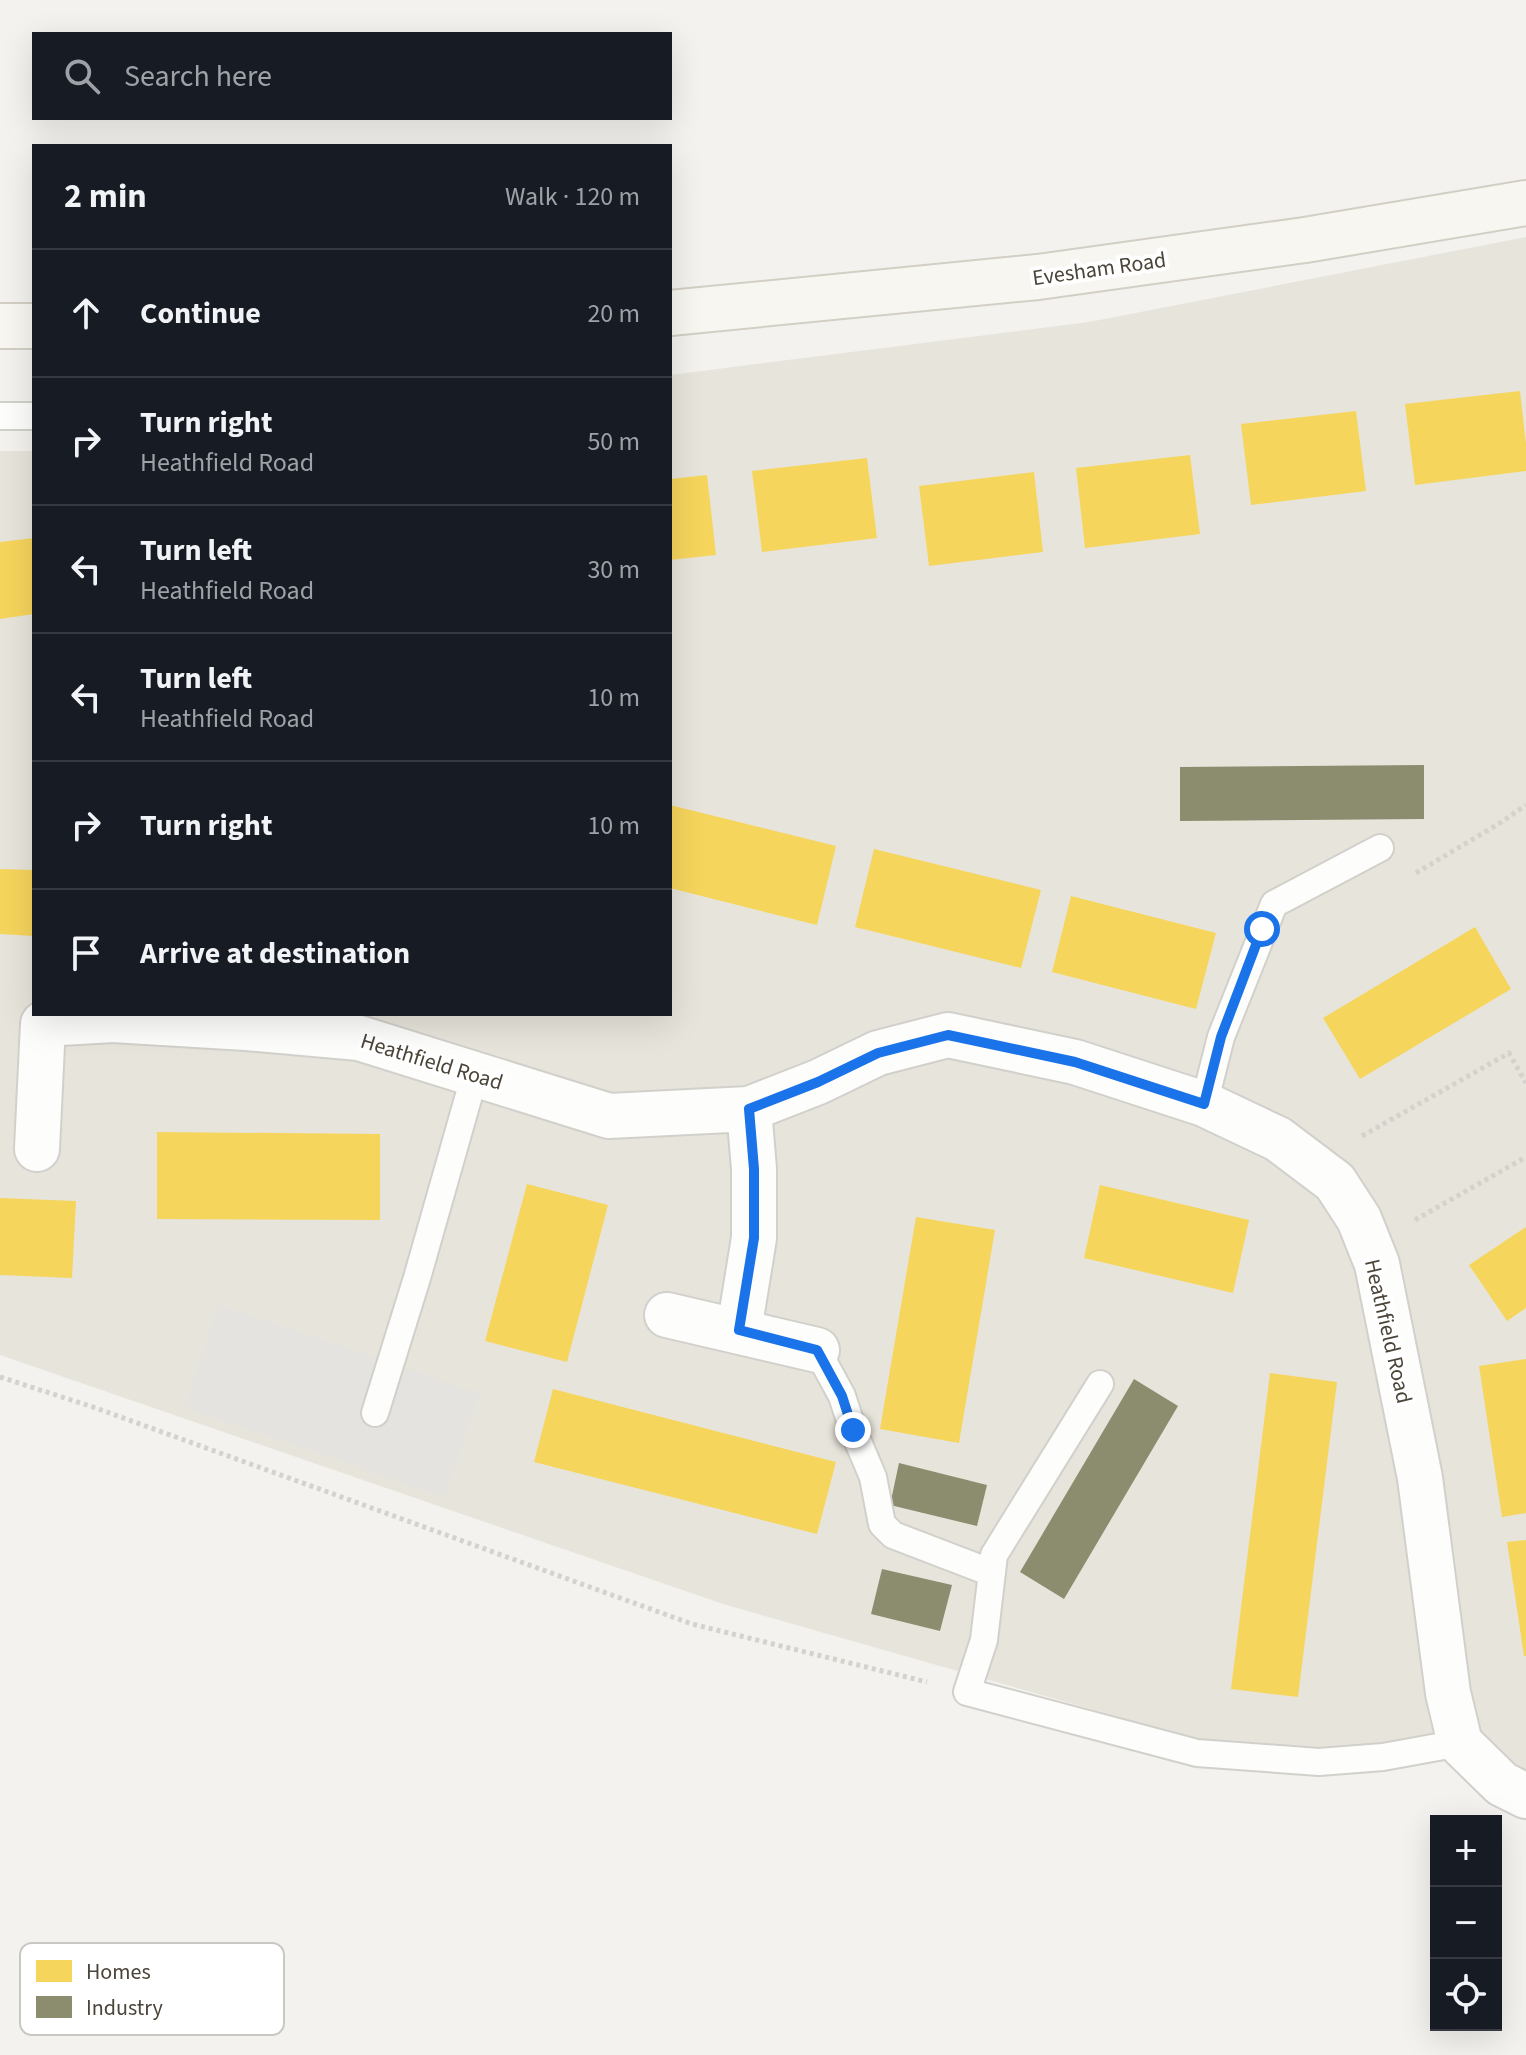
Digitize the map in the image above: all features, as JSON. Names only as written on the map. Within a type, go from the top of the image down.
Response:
[{"type":"main road","name":"Evesham Road","points":[[676,315],[1038,277],[1305,240],[1526,203]]},
{"type":"main road","points":[[0,326],[32,326]]},
{"type":"street","name":"Heathfield Road","points":[[37,1149],[43,1024],[113,1020],[359,1038],[609,1116],[749,1109],[818,1082],[878,1053],[948,1035],[1075,1062],[1204,1104],[1278,1139],[1335,1182],[1359,1219],[1377,1264],[1420,1478],[1448,1693],[1460,1743]]},
{"type":"street","points":[[739,1330],[754,1238],[754,1169],[749,1109]]},
{"type":"street","points":[[667,1315],[817,1350]]},
{"type":"street","points":[[1460,1743],[1502,1784],[1526,1796]]},
{"type":"lane","points":[[0,416],[32,416]]},
{"type":"lane","points":[[1204,1104],[1221,1037],[1274,904],[1380,848]]},
{"type":"lane","points":[[375,1413],[475,1074]]},
{"type":"lane","points":[[817,1350],[842,1396],[873,1477],[882,1524],[893,1535],[992,1573]]},
{"type":"lane","points":[[1100,1384],[994,1555],[984,1640],[967,1692],[1197,1753],[1319,1762],[1383,1757],[1460,1743]]},
{"type":"path","points":[[1311,1164],[1509,1053],[1526,1083]]},
{"type":"path","points":[[1369,1246],[1526,1157]]},
{"type":"path","points":[[0,1377],[93,1407],[692,1624],[967,1692]]},
{"type":"shaded area","points":[[1526,237],[1526,1788],[1451,1734],[1383,1750],[1317,1752],[1206,1742],[723,1604],[0,1355],[0,451],[32,451],[32,1016],[672,1016],[672,375],[1089,322]]},
{"type":"shaded area","points":[[219,1304],[480,1394],[445,1497],[184,1407]]},
{"type":"building: Homes","points":[[1520,391],[1526,471],[1415,485],[1405,404]]},
{"type":"building: Homes","points":[[1356,411],[1366,491],[1251,505],[1241,424]]},
{"type":"building: Homes","points":[[1190,455],[1200,534],[1085,548],[1076,468]]},
{"type":"building: Homes","points":[[867,458],[877,538],[762,552],[752,471]]},
{"type":"building: Homes","points":[[1034,472],[1043,552],[929,566],[919,486]]},
{"type":"building: Homes","points":[[707,475],[716,555],[672,560],[672,479]]},
{"type":"building: Homes","points":[[32,538],[32,614],[0,619],[0,542]]},
{"type":"building: Homes","points":[[672,805],[836,846],[817,925],[672,889]]},
{"type":"building: Homes","points":[[874,849],[1041,890],[1021,968],[855,927]]},
{"type":"building: Homes","points":[[0,869],[32,870],[32,936],[0,934]]},
{"type":"building: Homes","points":[[1071,896],[1216,933],[1196,1009],[1052,972]]},
{"type":"building: Homes","points":[[1475,927],[1511,989],[1360,1079],[1323,1018]]},
{"type":"building: Homes","points":[[157,1132],[380,1134],[380,1220],[157,1219]]},
{"type":"building: Homes","points":[[527,1184],[608,1205],[567,1362],[485,1341]]},
{"type":"building: Homes","points":[[1100,1185],[1249,1220],[1233,1293],[1084,1258]]},
{"type":"building: Homes","points":[[0,1198],[76,1201],[72,1278],[0,1275]]},
{"type":"building: Homes","points":[[916,1217],[995,1230],[959,1443],[880,1429]]},
{"type":"building: Homes","points":[[1526,1227],[1526,1308],[1507,1321],[1469,1265]]},
{"type":"building: Homes","points":[[1526,1359],[1526,1513],[1502,1517],[1479,1366]]},
{"type":"building: Homes","points":[[1270,1373],[1337,1382],[1298,1697],[1231,1689]]},
{"type":"building: Homes","points":[[553,1389],[836,1462],[817,1534],[534,1462]]},
{"type":"building: Homes","points":[[1526,1540],[1526,1656],[1524,1656],[1507,1542]]},
{"type":"building: Industry","points":[[1424,765],[1424,819],[1180,821],[1180,767]]},
{"type":"building: Industry","points":[[1134,1379],[1178,1406],[1064,1599],[1020,1572]]},
{"type":"building: Industry","points":[[899,1463],[987,1485],[977,1526],[890,1505]]},
{"type":"building: Industry","points":[[882,1569],[952,1585],[940,1631],[871,1614]]},
{"type":"route","points":[[853,1430],[842,1396],[817,1350],[739,1330],[754,1238],[754,1169],[749,1109],[818,1082],[878,1053],[948,1035],[1075,1062],[1204,1104],[1221,1037],[1262,929]]}]
